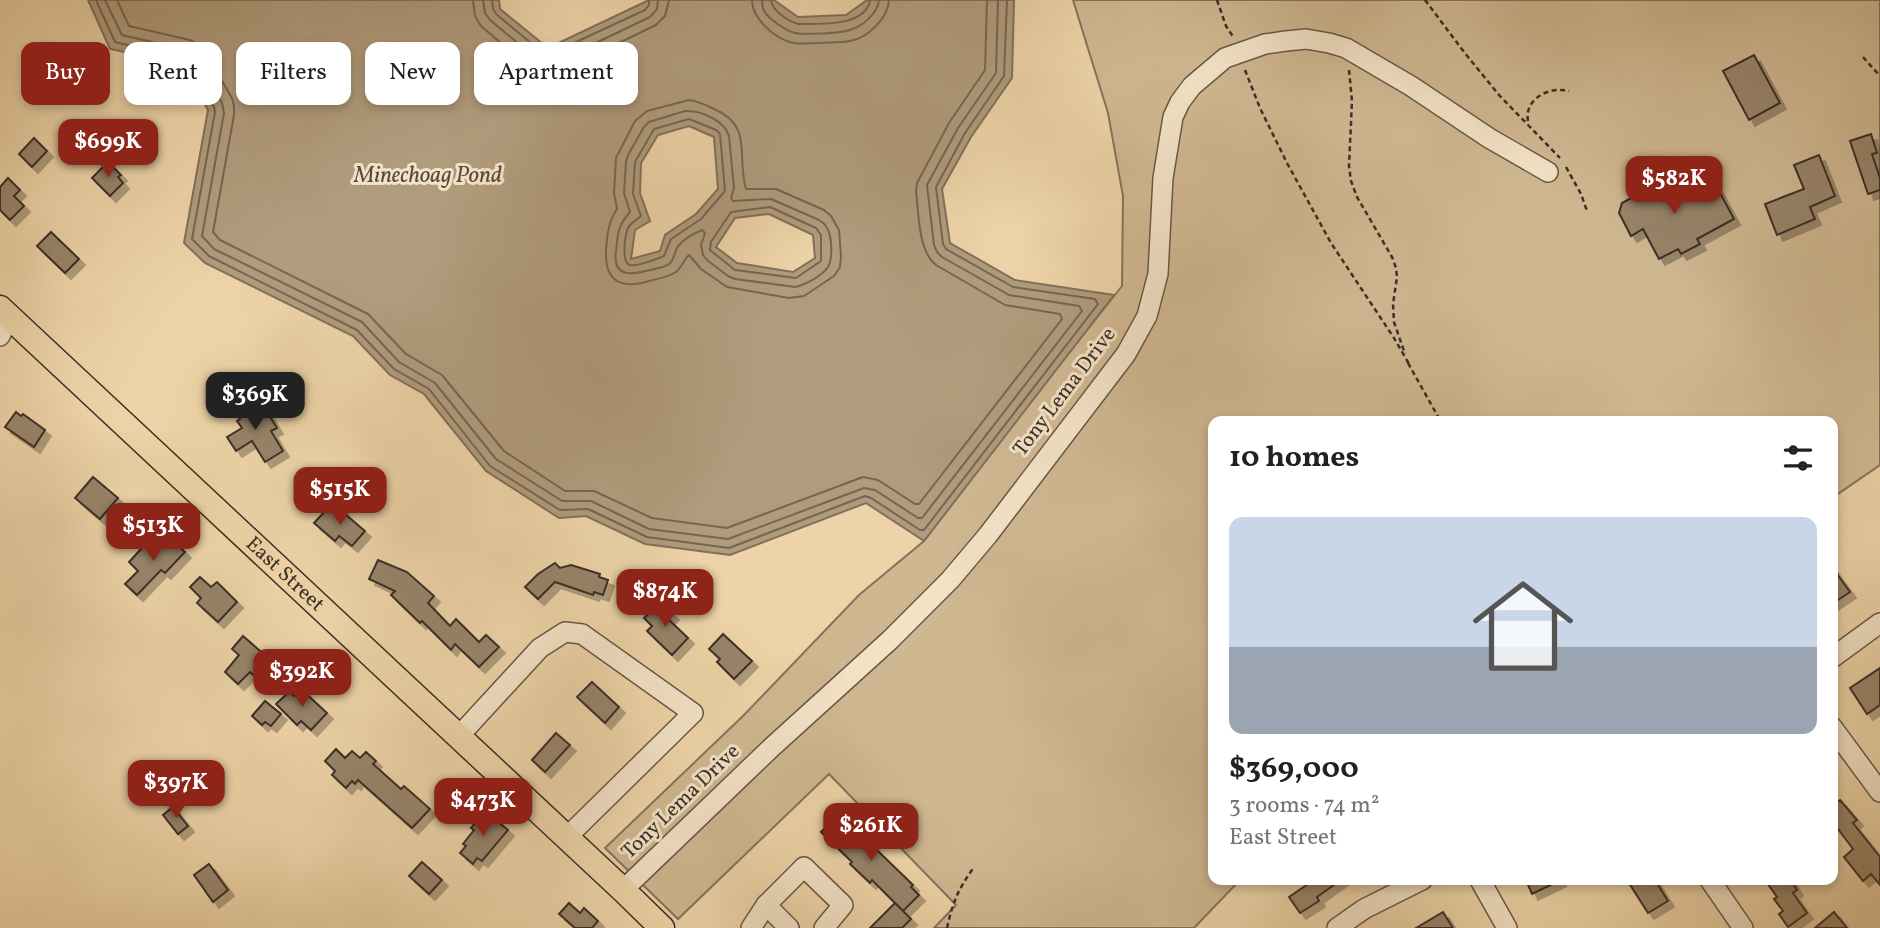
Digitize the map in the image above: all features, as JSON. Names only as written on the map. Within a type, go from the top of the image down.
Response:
[{"type":"main road","name":"East Street","points":[[3,320],[459,736],[662,928]]},
{"type":"street","name":"Tony Lema Drive","points":[[623,890],[772,747],[890,640],[950,580],[988,535],[1126,354],[1147,316],[1158,274],[1163,178],[1173,117],[1192,86],[1225,58],[1265,44],[1306,39],[1346,48],[1548,172]]},
{"type":"street","points":[[1838,654],[1880,623]]},
{"type":"street","points":[[459,736],[540,648],[565,632],[582,634],[693,713],[566,838]]},
{"type":"street","points":[[1838,735],[1880,792]]},
{"type":"street","points":[[751,928],[766,905],[804,867],[843,905],[824,928]]},
{"type":"street","points":[[1337,928],[1364,909],[1412,885]]},
{"type":"street","points":[[1483,885],[1507,928]]},
{"type":"street","points":[[1713,885],[1743,928]]},
{"type":"street","points":[[766,905],[789,928]]},
{"type":"path","points":[[1217,0],[1226,26],[1242,51],[1242,63],[1247,78],[1287,163],[1331,243],[1409,364],[1438,416]]},
{"type":"path","points":[[1425,0],[1499,95],[1557,153],[1581,194],[1587,211]]},
{"type":"path","points":[[1346,48],[1352,101],[1349,166],[1351,181],[1357,198],[1396,268],[1393,304],[1395,322],[1409,364]]},
{"type":"path","points":[[1863,57],[1880,76]]},
{"type":"path","points":[[1529,124],[1528,110],[1537,97],[1559,89],[1569,91]]},
{"type":"path","points":[[947,928],[952,904],[959,888],[974,867]]},
{"type":"shaded area","points":[[1073,0],[1880,0],[1880,465],[1838,494],[1838,416],[1208,416],[1208,885],[1235,885],[1194,928],[934,928],[956,905],[829,774],[678,919],[605,848],[743,716],[859,595],[924,541],[1122,286],[1123,196],[1108,113]]},
{"type":"water","name":"Minechoag Pond","points":[[88,0],[499,0],[500,9],[541,42],[474,42],[474,105],[638,105],[638,42],[561,42],[649,0],[774,0],[798,17],[846,15],[867,0],[1014,0],[1012,78],[971,137],[942,189],[950,243],[1015,280],[1114,295],[924,541],[866,503],[730,555],[645,544],[586,516],[559,518],[486,471],[424,394],[390,375],[353,336],[205,263],[184,243],[208,110],[205,105],[222,105],[222,42],[124,42],[124,52],[110,49],[110,42],[107,42]],"holes":[[[689,126],[714,137],[718,189],[696,214],[665,235],[660,251],[631,259],[635,230],[650,221],[640,193],[641,163],[658,135]],[[769,214],[813,235],[815,258],[793,272],[737,263],[716,247],[735,218]]]},
{"type":"building","points":[[1754,55],[1780,103],[1749,120],[1723,71]]},
{"type":"building","points":[[1871,134],[1877,153],[1872,154],[1880,178],[1880,190],[1868,194],[1850,141]]},
{"type":"building","points":[[34,138],[47,151],[32,167],[19,154]]},
{"type":"building","points":[[1819,155],[1835,196],[1810,207],[1815,219],[1777,235],[1765,204],[1804,189],[1794,165]]},
{"type":"building","points":[[108,162],[121,175],[118,177],[123,183],[110,196],[92,178]]},
{"type":"building","points":[[1674,175],[1678,183],[1684,179],[1695,199],[1717,187],[1734,219],[1697,239],[1700,244],[1681,254],[1678,249],[1659,259],[1643,229],[1631,236],[1619,213],[1622,203]]},
{"type":"building","points":[[8,178],[20,190],[14,196],[24,206],[10,220],[0,210],[0,187]]},
{"type":"building","points":[[51,232],[79,259],[65,273],[37,246]]},
{"type":"building","points":[[243,399],[250,413],[257,409],[260,414],[266,410],[277,428],[271,431],[283,451],[265,462],[252,441],[236,451],[227,437],[242,428],[232,404]]},
{"type":"building","points":[[16,412],[45,430],[34,447],[5,427]]},
{"type":"building","points":[[93,477],[118,498],[100,519],[75,498]]},
{"type":"building","points":[[328,508],[341,519],[345,514],[365,531],[352,546],[339,536],[335,541],[314,523]]},
{"type":"building","points":[[154,535],[167,547],[173,541],[185,552],[165,573],[161,570],[137,595],[125,584],[138,571],[129,562]]},
{"type":"building","points":[[378,560],[407,572],[434,596],[428,603],[450,626],[456,619],[479,642],[486,635],[499,647],[479,667],[455,644],[451,650],[391,595],[395,591],[369,579]]},
{"type":"building","points":[[555,563],[560,568],[571,565],[600,574],[599,577],[608,580],[603,595],[594,592],[593,595],[555,582],[538,599],[525,587]]},
{"type":"building","points":[[1838,575],[1850,592],[1838,600]]},
{"type":"building","points":[[200,577],[211,587],[217,582],[237,602],[218,622],[197,603],[201,598],[190,587]]},
{"type":"building","points":[[660,602],[673,614],[668,619],[688,638],[672,655],[647,631],[652,626],[644,618]]},
{"type":"building","points":[[723,634],[752,661],[734,679],[717,662],[720,659],[709,649]]},
{"type":"building","points":[[243,636],[274,663],[259,680],[250,672],[238,684],[225,672],[239,655],[232,649]]},
{"type":"building","points":[[1880,668],[1880,705],[1867,714],[1850,688]]},
{"type":"building","points":[[592,682],[619,707],[605,723],[577,697]]},
{"type":"building","points":[[301,689],[327,713],[311,730],[301,721],[297,725],[276,704],[289,692],[294,696]]},
{"type":"building","points":[[265,701],[281,714],[271,726],[265,722],[262,725],[252,716]]},
{"type":"building","points":[[556,733],[570,745],[545,772],[532,760]]},
{"type":"building","points":[[336,749],[345,758],[352,751],[360,758],[366,752],[376,761],[373,764],[401,789],[404,786],[430,809],[412,828],[358,780],[355,784],[352,781],[346,788],[332,775],[335,771],[325,761]]},
{"type":"building","points":[[1840,800],[1857,820],[1853,823],[1880,857],[1880,885],[1871,874],[1863,881],[1844,857],[1853,849],[1838,829]]},
{"type":"building","points":[[173,807],[188,826],[178,834],[163,815]]},
{"type":"building","points":[[487,813],[508,830],[482,861],[477,858],[473,864],[460,853],[466,846],[463,844],[474,830],[471,828],[482,814],[485,816]]},
{"type":"building","points":[[836,817],[842,823],[846,820],[913,885],[911,887],[919,895],[903,911],[872,880],[870,883],[850,864],[852,862],[821,832]]},
{"type":"building","points":[[422,862],[442,880],[429,894],[409,876]]},
{"type":"building","points":[[209,864],[228,890],[213,902],[194,875]]},
{"type":"building","points":[[1307,885],[1334,885],[1317,897],[1319,901],[1300,913],[1289,897]]},
{"type":"building","points":[[1528,885],[1551,885],[1532,894]]},
{"type":"building","points":[[1630,885],[1658,885],[1668,901],[1648,913]]},
{"type":"building","points":[[1769,885],[1794,885],[1797,890],[1793,893],[1807,913],[1788,927],[1779,914],[1783,911],[1774,899],[1777,897]]},
{"type":"building","points":[[569,903],[580,913],[584,908],[598,921],[592,928],[575,928],[559,914]]},
{"type":"building","points":[[895,903],[911,919],[902,928],[870,928]]},
{"type":"building","points":[[1443,912],[1453,928],[1416,928]]},
{"type":"building","points":[[1834,912],[1847,928],[1815,928]]}]
